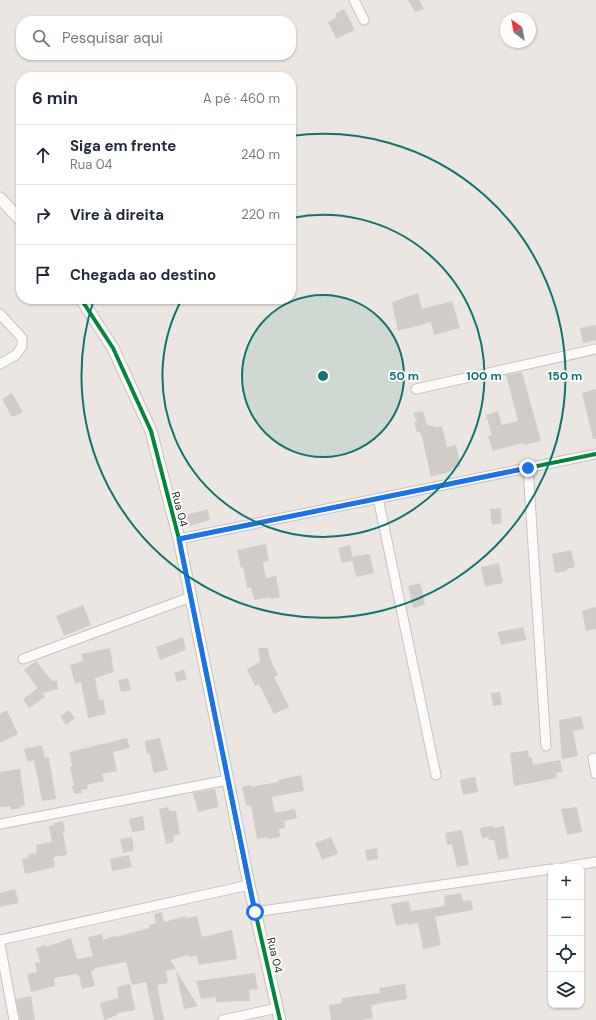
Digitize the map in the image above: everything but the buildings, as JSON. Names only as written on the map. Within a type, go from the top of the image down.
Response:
[{"type":"street","points":[[354,0],[364,20]]},
{"type":"street","points":[[0,198],[16,216]]},
{"type":"street","name":"Rua 04","points":[[84,304],[113,348],[151,431],[179,539],[249,885],[280,1020]]},
{"type":"street","points":[[0,314],[22,338],[22,346],[16,355],[0,364]]},
{"type":"street","points":[[416,389],[596,349]]},
{"type":"street","points":[[179,539],[596,454]]},
{"type":"street","points":[[528,468],[546,746]]},
{"type":"street","points":[[378,498],[436,775]]},
{"type":"street","points":[[23,659],[191,598]]},
{"type":"street","points":[[593,758],[596,774]]},
{"type":"street","points":[[0,824],[228,780]]},
{"type":"street","points":[[584,864],[596,862]]},
{"type":"street","points":[[255,912],[548,869]]},
{"type":"street","points":[[0,940],[249,885]]},
{"type":"street","points":[[0,944],[14,1020]]},
{"type":"street","points":[[223,1020],[278,1008]]},
{"type":"cycle path","points":[[84,304],[113,348],[151,431],[179,539],[249,885],[280,1020]]},
{"type":"cycle path","points":[[179,539],[596,454]]},
{"type":"route","points":[[255,912],[179,539],[528,468]]}]
